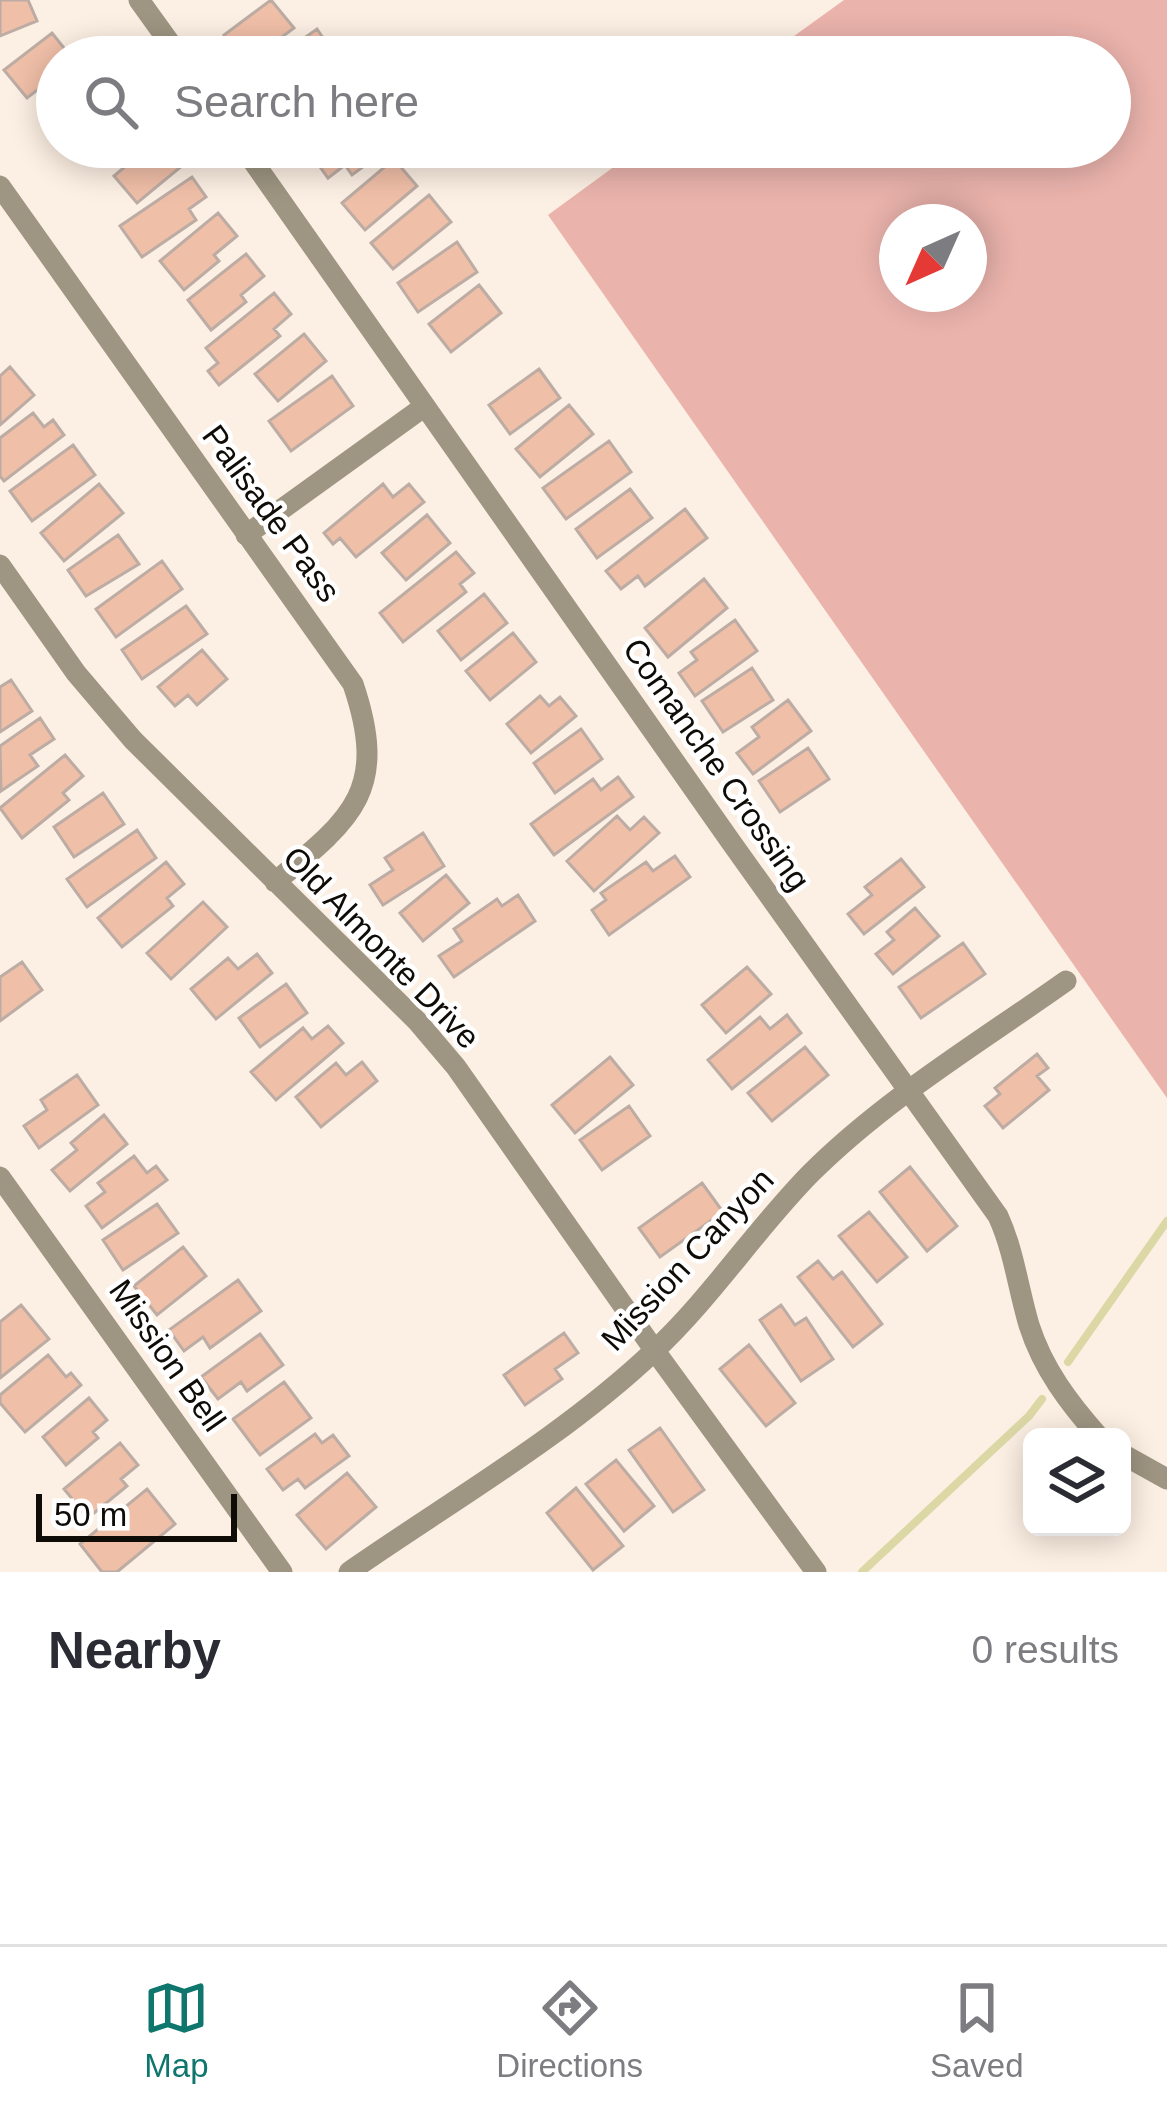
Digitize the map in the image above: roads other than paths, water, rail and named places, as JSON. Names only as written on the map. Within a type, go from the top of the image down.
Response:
[{"type":"street","points":[[140,0],[165,36]]},
{"type":"street","name":"Comanche Crossing","points":[[258,168],[998,1216],[1011,1244],[1030,1326],[1046,1368],[1091,1428]]},
{"type":"street","name":"Palisade Pass","points":[[0,186],[353,684],[368,726],[362,795],[332,836],[275,882]]},
{"type":"street","points":[[246,535],[425,406]]},
{"type":"street","name":"Old Almonte Drive","points":[[0,565],[76,673],[133,740],[417,1021],[456,1067],[816,1572]]},
{"type":"street","name":"Mission Canyon","points":[[349,1572],[567,1422],[655,1351],[812,1172],[910,1091],[1066,981]]},
{"type":"street","name":"Mission Bell","points":[[0,1177],[282,1572]]},
{"type":"street","points":[[1131,1459],[1167,1479]]},
{"type":"waterway","points":[[1068,1362],[1167,1221]]},
{"type":"waterway","points":[[862,1572],[1042,1399]]}]
